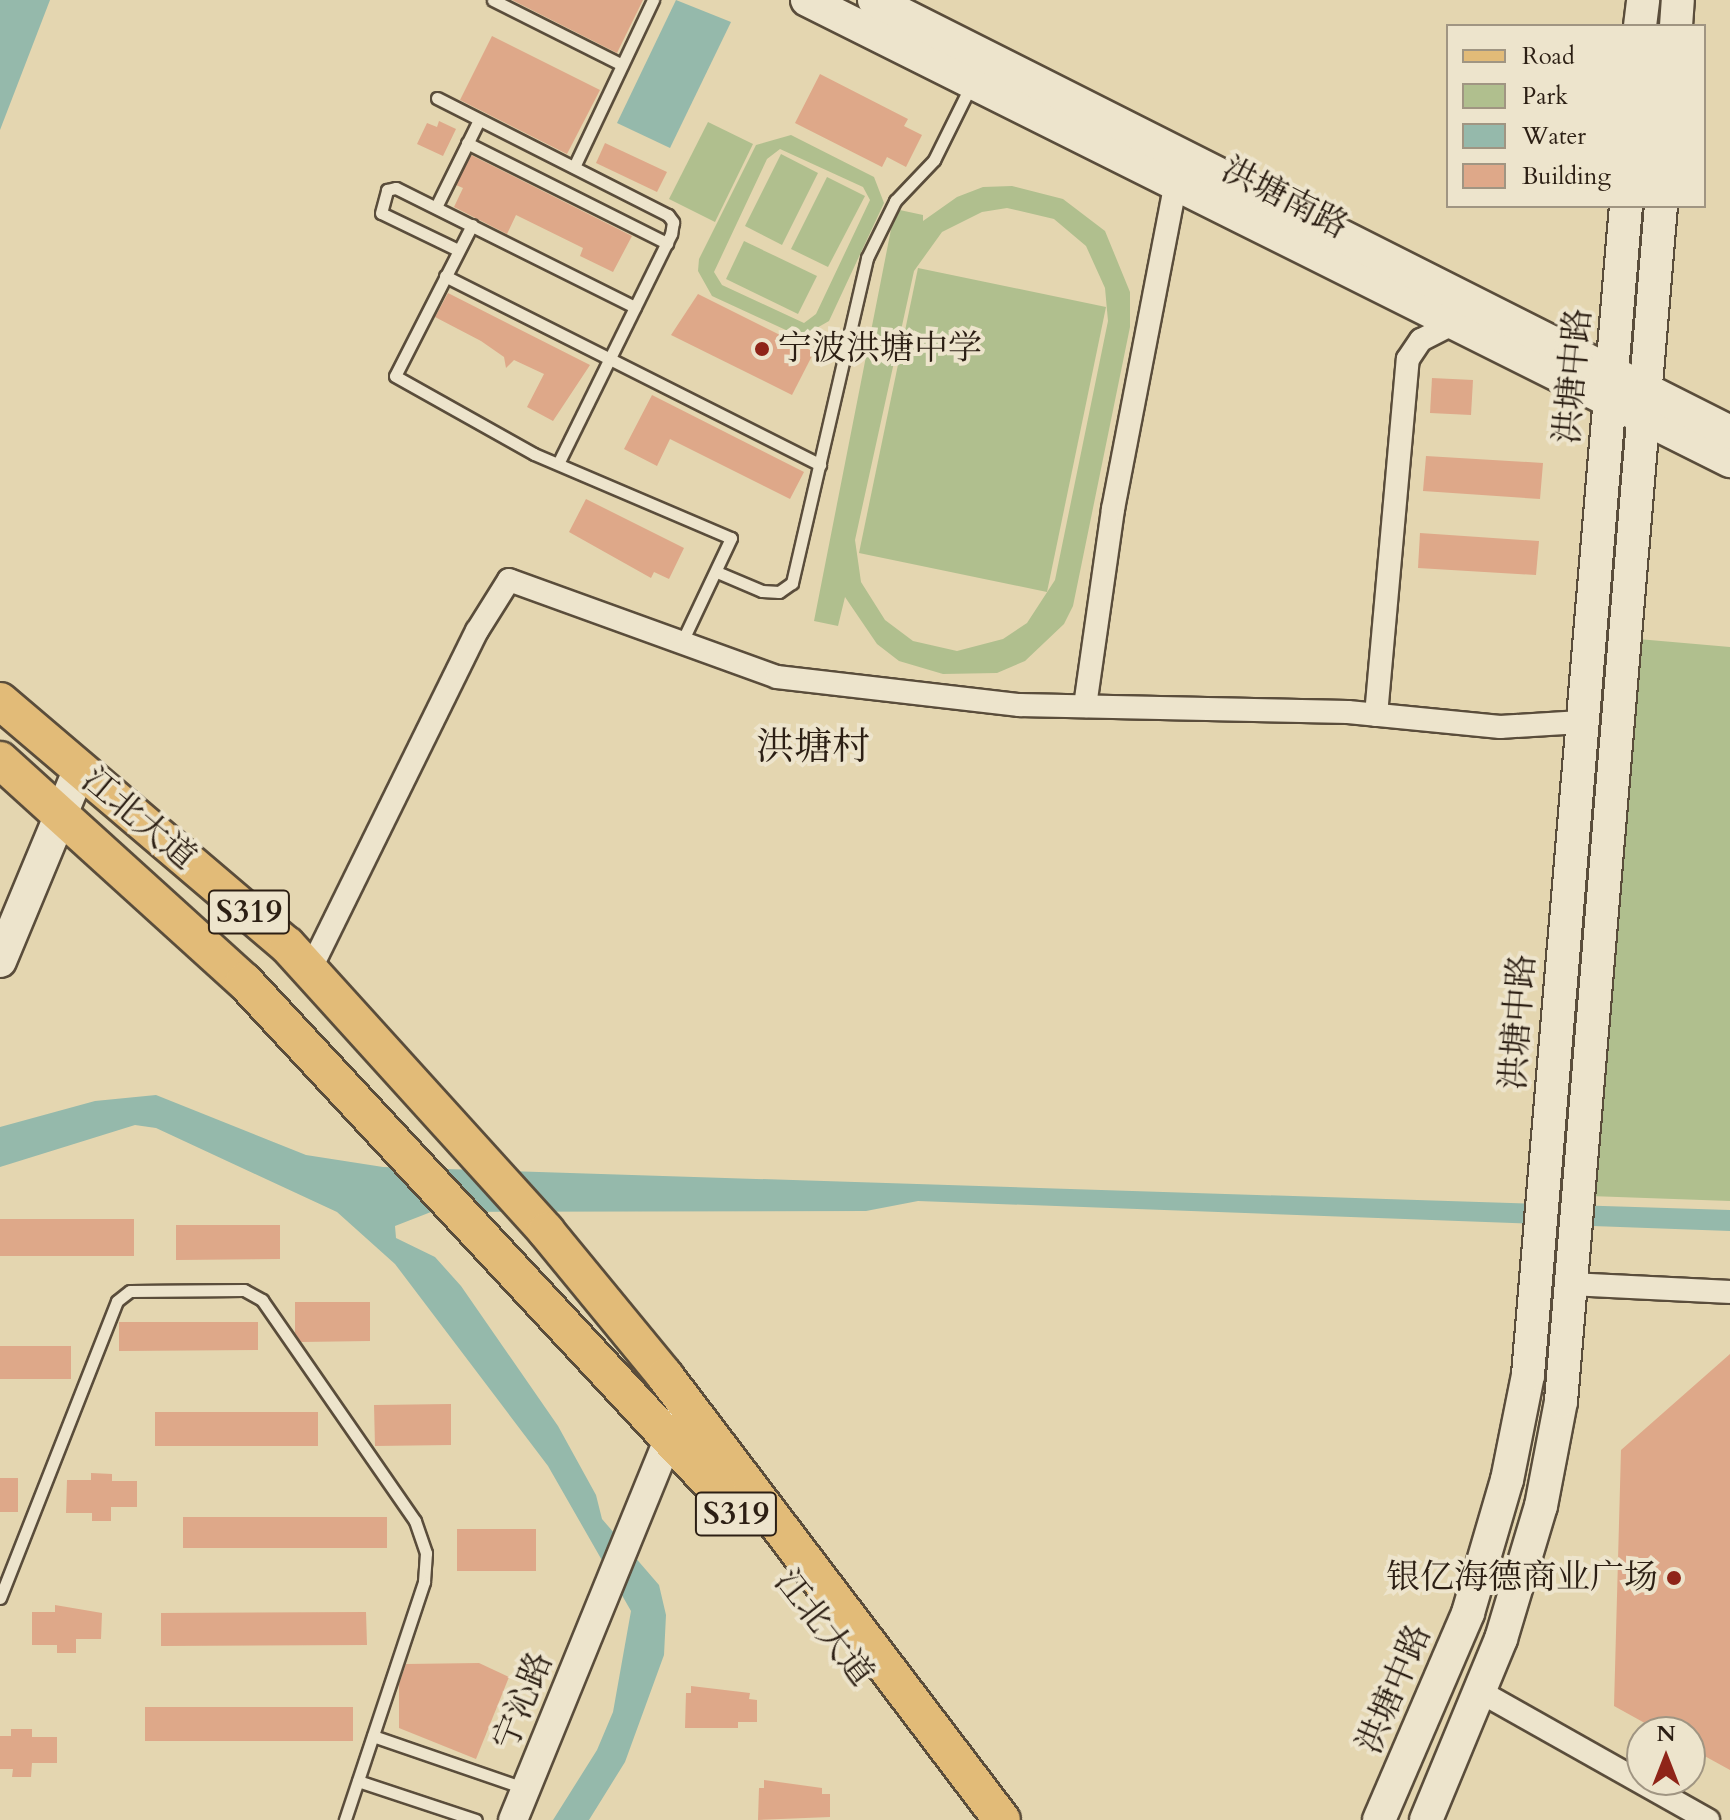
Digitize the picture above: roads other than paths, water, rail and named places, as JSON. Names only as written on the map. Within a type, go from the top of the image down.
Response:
[{"type":"main road","name":"洪塘南路","points":[[807,0],[1609,404],[1644,406],[1730,432]]},
{"type":"main road","name":"洪塘南路","points":[[874,0],[1611,373],[1644,406],[1730,461]]},
{"type":"main road","points":[[1640,24],[1643,0]]},
{"type":"main road","points":[[1676,24],[1678,0]]},
{"type":"main road","name":"洪塘中路","points":[[1379,1820],[1468,1613],[1507,1480],[1528,1375],[1626,208]]},
{"type":"main road","points":[[1426,1820],[1479,1691],[1541,1506],[1561,1401],[1661,208]]},
{"type":"main road","name":"江北大道","points":[[0,701],[310,970],[546,1231],[683,1399],[1002,1820]]},
{"type":"main road","points":[[2,768],[32,728]]},
{"type":"main road","name":"江北大道","points":[[2,768],[59,814],[244,981],[671,1435],[973,1820]]},
{"type":"main road","points":[[0,961],[80,769]]},
{"type":"street","points":[[1085,706],[1113,509],[1175,186]]},
{"type":"street","points":[[1376,715],[1408,359],[1421,340],[1451,325]]},
{"type":"street","points":[[310,970],[477,631],[509,580],[777,677],[1019,705],[1376,715],[1500,727],[1581,722]]},
{"type":"street","points":[[1571,1284],[1730,1292]]},
{"type":"street","name":"宁沁路","points":[[513,1820],[683,1399]]},
{"type":"street","points":[[1479,1691],[1708,1820]]},
{"type":"lane","points":[[493,0],[622,65]]},
{"type":"lane","points":[[574,167],[653,0]]},
{"type":"lane","points":[[717,572],[762,591],[779,592],[792,583],[867,258],[895,201],[934,160],[972,83]]},
{"type":"lane","points":[[437,98],[668,215],[673,222],[667,243],[559,462]]},
{"type":"lane","points":[[436,207],[479,120]]},
{"type":"lane","points":[[467,143],[667,243]]},
{"type":"lane","points":[[458,250],[379,208],[391,188],[436,207],[635,307]]},
{"type":"lane","points":[[472,225],[395,376],[534,454],[559,462],[731,538],[681,644]]},
{"type":"lane","points":[[445,276],[820,465]]},
{"type":"lane","points":[[0,1598],[117,1301],[130,1291],[244,1290],[262,1300],[415,1521],[426,1553],[424,1582],[345,1820]]},
{"type":"lane","points":[[373,1736],[525,1789]]},
{"type":"lane","points":[[358,1781],[476,1820]]},
{"type":"water","points":[[0,0],[50,0],[0,130]]},
{"type":"water","points":[[676,0],[731,22],[670,148],[617,123]]},
{"type":"water","points":[[156,1095],[306,1155],[383,1167],[1730,1210],[1730,1231],[918,1201],[866,1211],[431,1212],[395,1226],[396,1238],[435,1257],[461,1286],[558,1426],[596,1495],[602,1519],[659,1585],[666,1615],[664,1655],[625,1762],[589,1820],[553,1820],[597,1750],[613,1712],[631,1611],[548,1466],[395,1264],[337,1212],[156,1128],[135,1125],[0,1167],[0,1127],[95,1101]]},
{"type":"place","name":"宁波洪塘中学","points":[[762,349]]},
{"type":"place","name":"银亿海德商业广场","points":[[1674,1578]]},
{"type":"district","name":"洪塘村","points":[[813,748]]}]
